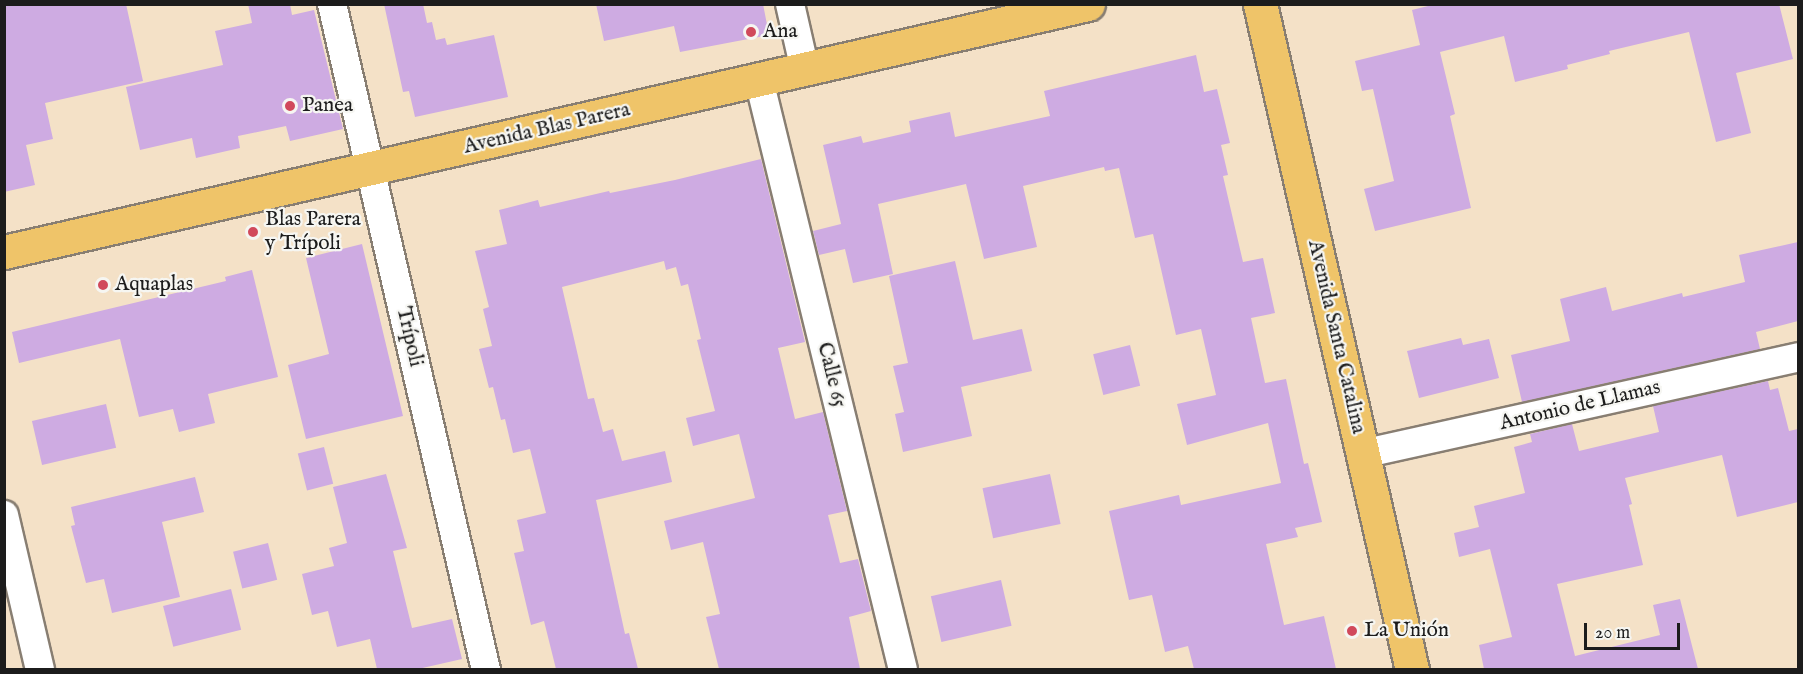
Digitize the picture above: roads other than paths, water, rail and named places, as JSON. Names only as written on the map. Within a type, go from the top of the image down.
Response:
[{"type":"main road","name":"Avenida Blas Parera","points":[[4,252],[1088,4]]},
{"type":"main road","name":"Avenida Santa Catalina","points":[[1260,4],[1412,669]]},
{"type":"street","name":"Trípoli","points":[[332,4],[486,669]]},
{"type":"street","points":[[790,4],[805,70]]},
{"type":"street","name":"Calle 65","points":[[759,80],[903,669]]},
{"type":"street","name":"Antonio de Llamas","points":[[1362,454],[1798,357]]},
{"type":"street","points":[[6,527],[40,669]]},
{"type":"place","name":"Ana","points":[[751,32]]},
{"type":"place","name":"Panea","points":[[290,106]]},
{"type":"place","name":"Blas Parera y Trípoli","points":[[253,232]]},
{"type":"place","name":"Aquaplas","points":[[103,285]]},
{"type":"place","name":"La Unión","points":[[1352,631]]}]
